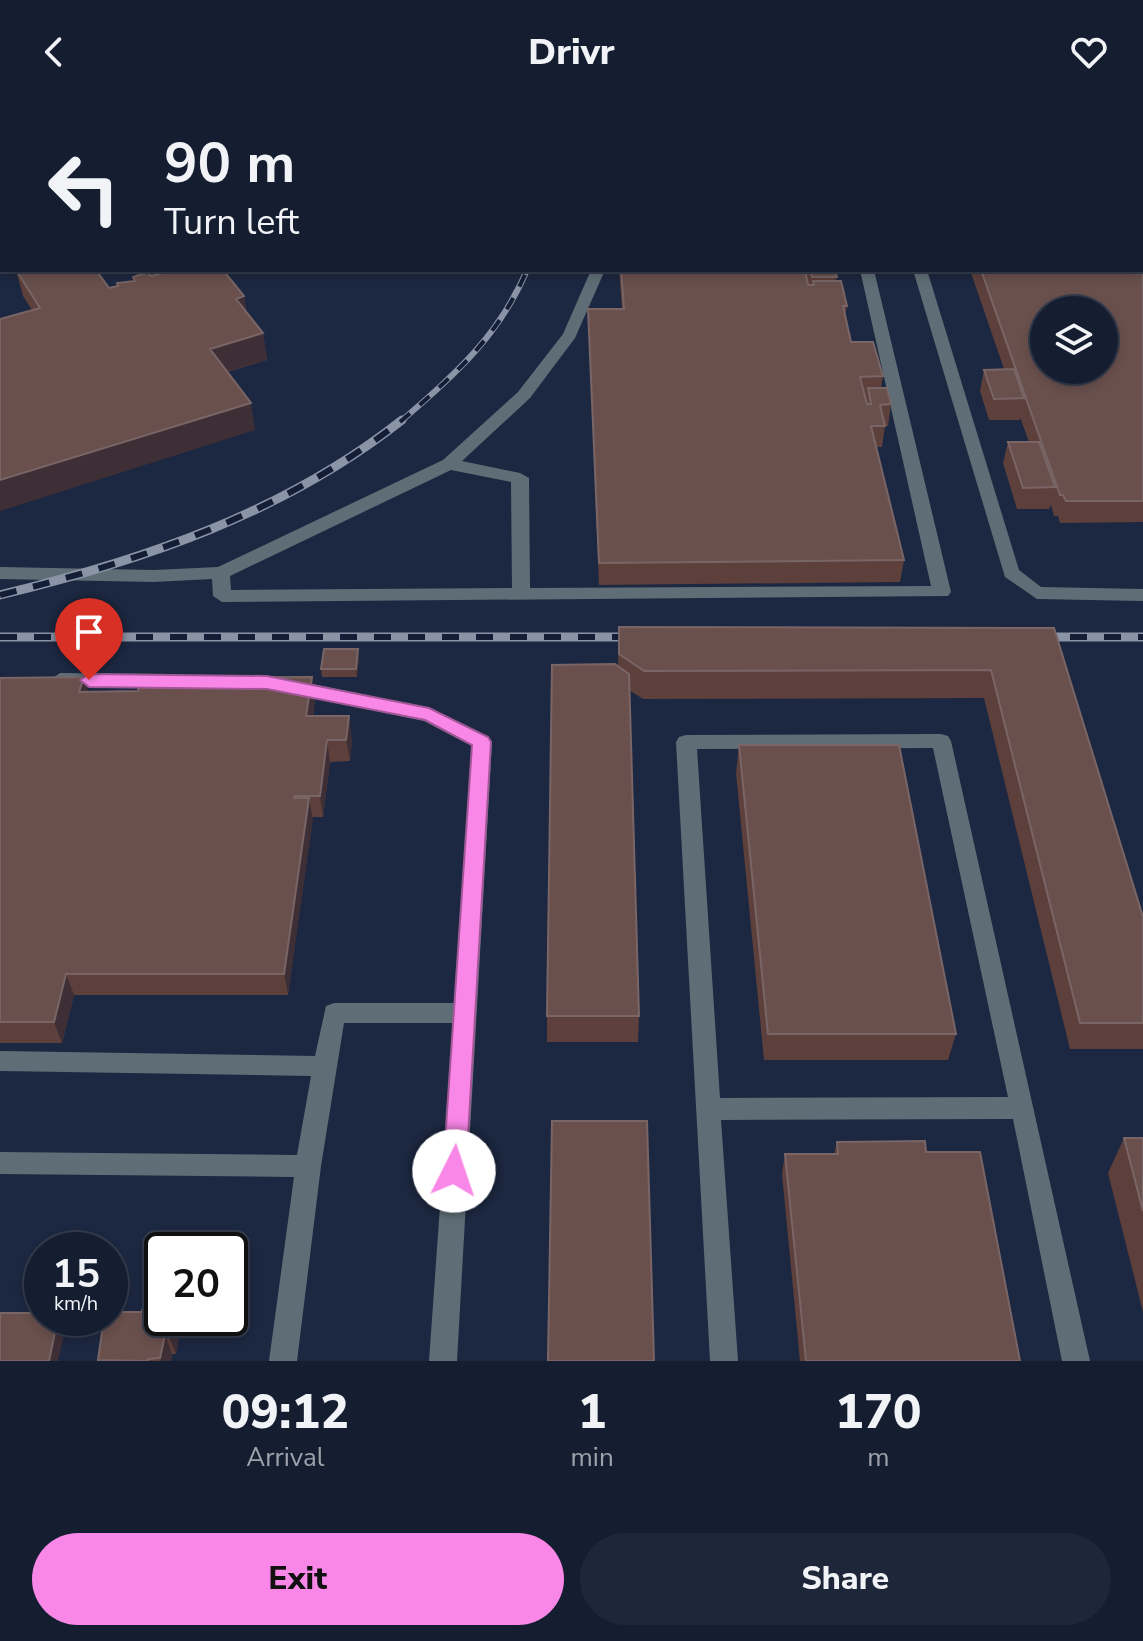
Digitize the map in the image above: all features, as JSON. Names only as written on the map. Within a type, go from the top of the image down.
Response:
[{"type":"lane","points":[[0,573],[154,576],[221,573],[449,464],[524,395],[570,335],[597,272]]},
{"type":"lane","points":[[221,573],[222,596],[942,592],[867,272]]},
{"type":"lane","points":[[921,272],[1011,573],[1037,593],[1143,595]]},
{"type":"lane","points":[[449,464],[520,478],[521,595]]},
{"type":"lane","points":[[47,680],[189,682]]},
{"type":"lane","points":[[267,682],[429,715],[482,742],[443,1361]]},
{"type":"lane","points":[[724,1361],[686,742],[941,741],[1076,1361]]},
{"type":"lane","points":[[283,1361],[308,1166],[334,1013],[464,1013]]},
{"type":"lane","points":[[0,1061],[327,1066]]},
{"type":"lane","points":[[708,1109],[1023,1108]]},
{"type":"lane","points":[[0,1163],[308,1166]]},
{"type":"building","points":[[17,272],[97,272],[109,288],[118,286],[117,283],[135,281],[133,277],[148,272],[151,276],[166,272],[225,272],[244,296],[236,299],[263,333],[210,349],[251,403],[0,480],[0,319],[40,308]]},
{"type":"building","points":[[621,272],[805,272],[808,285],[814,285],[813,281],[841,281],[851,342],[873,342],[883,376],[860,377],[867,404],[871,404],[868,388],[887,388],[891,404],[880,405],[885,426],[871,426],[904,560],[599,563],[588,309],[624,309]]},
{"type":"building","points":[[811,272],[836,272],[837,277],[812,277]]},
{"type":"building","points":[[982,272],[1143,272],[1143,501],[1066,501],[1060,495]]},
{"type":"building","points":[[1014,369],[1024,398],[994,399],[984,370]]},
{"type":"building","points":[[1008,442],[1039,442],[1055,487],[1023,488]]},
{"type":"building","points":[[619,627],[1054,628],[1143,917],[1143,1023],[1080,1023],[991,670],[644,671],[619,654]]},
{"type":"building","points":[[324,649],[358,649],[356,669],[321,669]]},
{"type":"building","points":[[615,664],[629,674],[639,1016],[547,1016],[552,665]]},
{"type":"building","points":[[84,677],[79,692],[138,691],[141,678],[312,677],[306,716],[349,716],[346,740],[327,740],[320,796],[294,798],[309,798],[284,974],[66,974],[54,1022],[0,1022],[0,678]]},
{"type":"building","points":[[739,745],[899,745],[956,1034],[768,1034]]},
{"type":"building","points":[[552,1121],[647,1121],[654,1361],[548,1361]]},
{"type":"building","points":[[1124,1138],[1143,1138],[1143,1211]]},
{"type":"building","points":[[925,1141],[926,1152],[980,1152],[1020,1361],[806,1361],[785,1154],[838,1154],[837,1142]]},
{"type":"building","points":[[144,1302],[144,1336],[165,1336],[160,1358],[148,1361],[98,1360],[101,1336],[128,1336],[128,1312],[142,1312]]},
{"type":"building","points":[[0,1313],[24,1313],[24,1336],[54,1336],[49,1361],[0,1361]]},
{"type":"railway","points":[[400,422],[473,354],[503,316],[526,272]]},
{"type":"railway","points":[[0,595],[107,566],[211,529],[310,482],[402,420]]},
{"type":"railway","points":[[0,637],[640,637]]},
{"type":"railway","points":[[1036,637],[1143,637]]},
{"type":"route","points":[[89,680],[267,682],[429,715],[482,742],[454,1171]]}]
